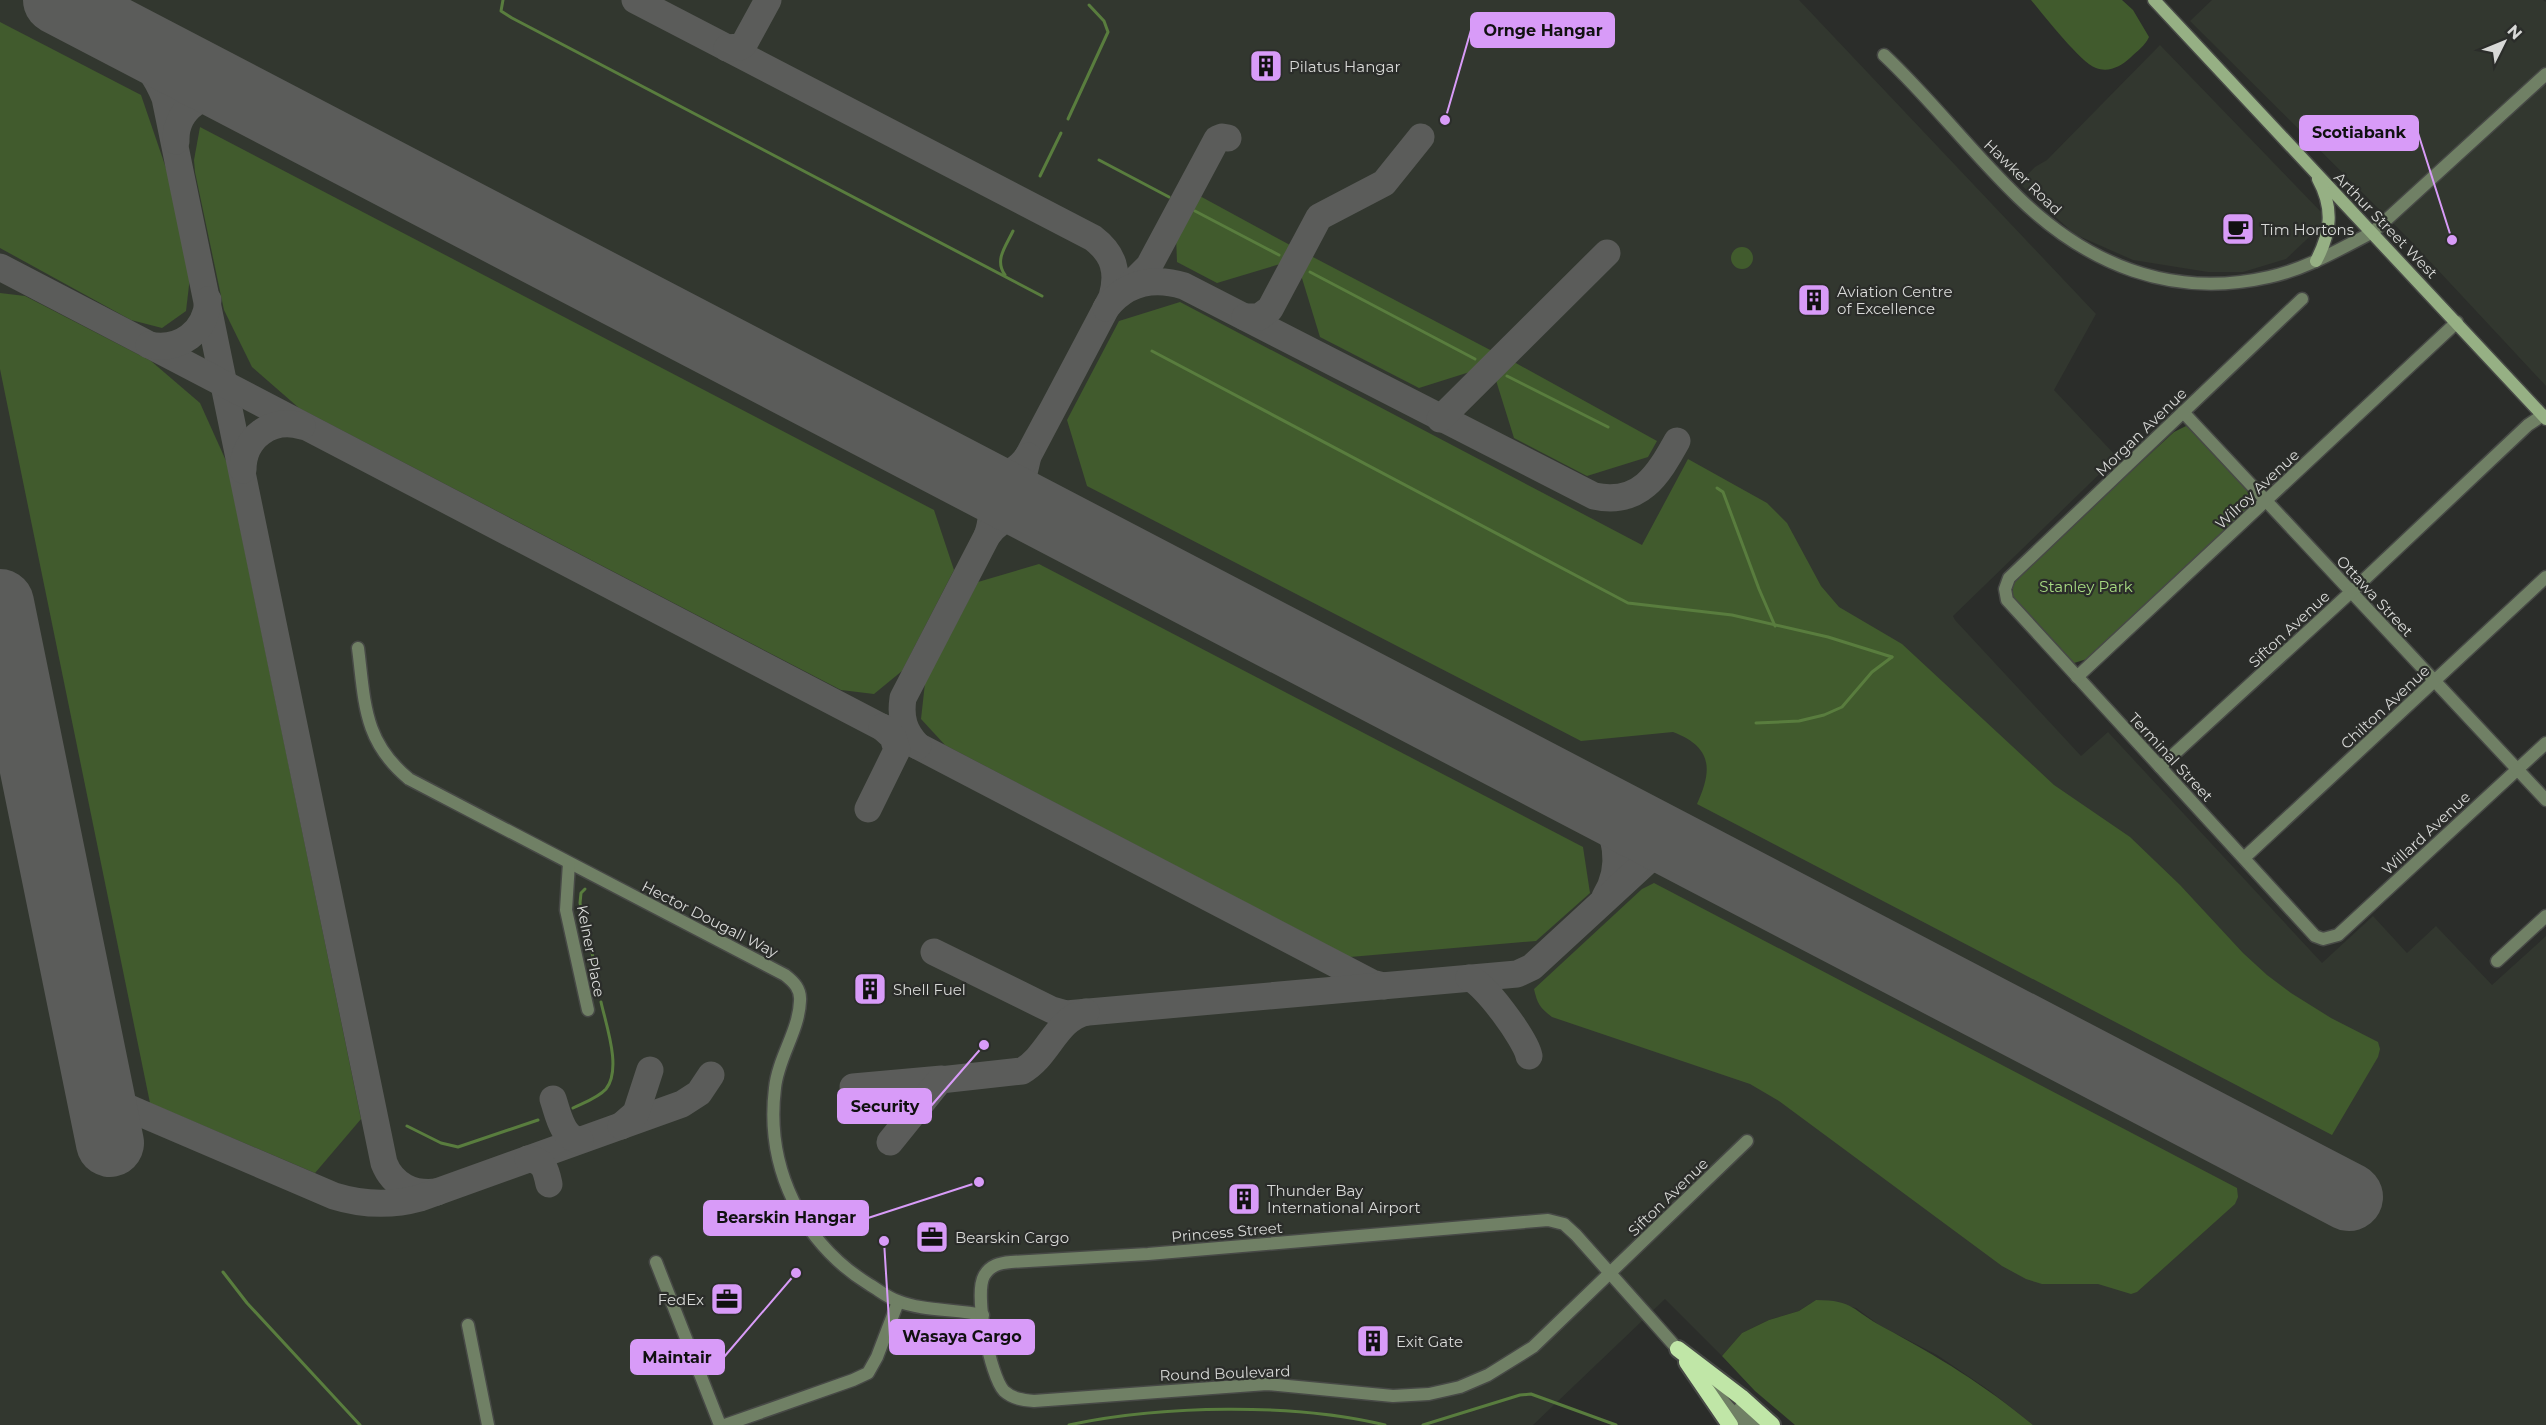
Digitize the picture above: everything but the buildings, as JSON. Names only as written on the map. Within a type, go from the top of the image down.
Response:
[{"type":"highway","points":[[1678,1349],[1730,1425]]},
{"type":"highway","points":[[1678,1349],[1742,1397],[1772,1425]]},
{"type":"main road","name":"Arthur Street West","points":[[2154,0],[2544,417]]},
{"type":"main road","points":[[2311,168],[2327,200],[2330,213],[2325,245],[2316,261]]},
{"type":"street","name":"Hawker Road","points":[[1884,55],[2018,197],[2058,231],[2092,254],[2156,278],[2190,284],[2230,284],[2271,277],[2316,261],[2373,232],[2546,74]]},
{"type":"street","name":"Morgan Avenue","points":[[2004,589],[2009,578],[2302,299]]},
{"type":"street","name":"Wilroy Avenue","points":[[2077,677],[2457,322]]},
{"type":"street","name":"Ottawa Street","points":[[2183,412],[2546,800]]},
{"type":"street","name":"Sifton Avenue","points":[[2160,767],[2351,592],[2528,425],[2544,417]]},
{"type":"street","name":"Chilton Avenue","points":[[2244,858],[2546,577]]},
{"type":"street","name":"Terminal Street","points":[[2004,589],[2007,600],[2077,677],[2315,936],[2323,939]]},
{"type":"street","name":"Hector Dougall Way","points":[[358,648],[366,711],[372,734],[380,750],[393,766],[425,788],[785,975],[794,982],[801,1000],[775,1086],[773,1113],[783,1178],[803,1219],[826,1251],[841,1265],[898,1302]]},
{"type":"street","name":"Willard Avenue","points":[[2323,939],[2338,935],[2546,743]]},
{"type":"street","name":"Kelner Place","points":[[569,863],[566,910],[588,1010]]},
{"type":"street","points":[[2497,961],[2546,916]]},
{"type":"street","name":"Sifton Avenue","points":[[1610,1274],[1747,1141]]},
{"type":"street","name":"Princess Street","points":[[983,1315],[982,1280],[992,1268],[1005,1263],[1160,1253],[1533,1220],[1555,1220],[1564,1224],[1744,1425]]},
{"type":"street","points":[[656,1262],[720,1425]]},
{"type":"street","name":"Round Boulevard","points":[[983,1315],[987,1346],[999,1384],[1014,1398],[1024,1400],[1267,1384],[1377,1395],[1411,1396],[1460,1387],[1513,1361],[1533,1347],[1610,1274]]},
{"type":"street","points":[[726,1425],[853,1380],[868,1372],[877,1357],[898,1302],[983,1315]]},
{"type":"street","points":[[468,1325],[488,1425]]},
{"type":"street","name":"Princess Street","points":[[1678,1349],[1756,1425]]},
{"type":"shaded area","name":"Thunder Bay International Airport","points":[[0,0],[1799,0],[2096,314],[2054,390],[2117,457],[1953,616],[1955,620],[2081,756],[2108,732],[2322,963],[2373,916],[2407,953],[2436,926],[2492,985],[2546,936],[2546,1425],[2033,1425],[1990,1391],[1937,1355],[1879,1325],[1856,1308],[1816,1300],[1799,1311],[1769,1320],[1742,1333],[1722,1356],[1665,1299],[1533,1425],[0,1425]]},
{"type":"shaded area","points":[[2212,0],[2543,0],[2546,2],[2546,386],[2409,239],[2190,21]]},
{"type":"shaded area","points":[[2160,45],[2323,214],[2323,224],[2286,259],[2243,272],[2208,272],[2133,260],[2074,234],[2019,183],[2035,167],[2047,160]]},
{"type":"green space","points":[[2031,0],[2122,0],[2133,10],[2149,37],[2141,48],[2119,66],[2106,70],[2096,68],[2072,48]]},
{"type":"green space","points":[[0,22],[141,95],[168,174],[190,277],[186,311],[162,328],[131,320],[0,248]]},
{"type":"green space","points":[[200,127],[934,510],[954,570],[902,671],[874,694],[841,690],[299,408],[252,367],[224,310],[195,172],[194,160]]},
{"type":"green space","points":[[1198,195],[1290,245],[1280,264],[1217,283],[1177,262],[1176,236]]},
{"type":"green space","points":[[1742,247],[1750,250],[1753,258],[1750,266],[1742,269],[1734,266],[1731,258],[1734,250]]},
{"type":"green space","points":[[1311,256],[1494,352],[1476,370],[1419,388],[1320,337],[1301,275]]},
{"type":"green space","points":[[0,293],[25,296],[151,361],[200,403],[227,463],[361,1119],[315,1173],[150,1103],[0,369]]},
{"type":"green space","points":[[1180,302],[1642,545],[1688,459],[1767,503],[1787,523],[1821,586],[1839,607],[1902,644],[2054,785],[2130,837],[2267,975],[2331,1018],[2378,1042],[2380,1049],[2378,1057],[2332,1135],[1697,804],[1705,780],[1706,760],[1702,752],[1686,738],[1673,732],[1581,741],[1087,486],[1067,420],[1119,321]]},
{"type":"green space","points":[[1508,361],[1514,362],[1657,441],[1648,457],[1587,476],[1514,438],[1494,374]]},
{"type":"green space","name":"Stanley Park","points":[[2186,426],[2190,427],[2258,500],[2087,659],[2074,663],[2013,597],[2013,584],[2016,577],[2174,432]]},
{"type":"green space","points":[[1039,564],[1583,847],[1590,893],[1536,941],[1350,957],[945,745],[921,719],[925,683],[978,582]]},
{"type":"green space","points":[[1654,883],[2237,1188],[2238,1197],[2235,1204],[2137,1292],[2131,1294],[2098,1284],[2042,1284],[2026,1279],[2002,1266],[1779,1101],[1750,1084],[1548,1014],[1536,998],[1534,989],[1642,889]]},
{"type":"green space","points":[[1816,1300],[1838,1302],[1853,1308],[1960,1372],[2033,1425],[1795,1425],[1755,1391],[1722,1356],[1742,1333],[1769,1320],[1799,1311]]},
{"type":"waterway","points":[[503,0],[501,11],[512,18],[1042,296]]},
{"type":"waterway","points":[[1068,119],[1108,32],[1104,21],[1089,5]]},
{"type":"waterway","points":[[1040,176],[1061,133]]},
{"type":"waterway","points":[[1099,160],[1169,197]]},
{"type":"waterway","points":[[1195,211],[1279,255]]},
{"type":"waterway","points":[[1005,275],[1001,258],[1013,231]]},
{"type":"waterway","points":[[1310,272],[1475,359]]},
{"type":"waterway","points":[[1152,351],[1628,603],[1732,615],[1828,637],[1892,657]]},
{"type":"waterway","points":[[1507,376],[1608,427]]},
{"type":"waterway","points":[[1717,488],[1723,492],[1775,626]]},
{"type":"waterway","points":[[1756,723],[1799,721],[1824,715],[1842,707],[1872,672],[1892,657]]},
{"type":"waterway","points":[[585,889],[581,893],[580,903],[598,978]]},
{"type":"waterway","points":[[573,1108],[599,1095],[611,1080],[613,1059],[601,1002]]},
{"type":"waterway","points":[[407,1126],[441,1143],[458,1147],[538,1120]]},
{"type":"waterway","points":[[223,1272],[247,1303],[360,1425]]},
{"type":"waterway","points":[[1423,1425],[1520,1395],[1531,1394],[1616,1425]]},
{"type":"waterway","points":[[1069,1425],[1144,1413],[1227,1409],[1310,1413],[1385,1425]]},
{"type":"taxiway","points":[[52,0],[119,38],[145,63],[165,98],[384,1163],[393,1178],[405,1187],[420,1192],[437,1192]]},
{"type":"taxiway","points":[[635,0],[1093,238],[1106,250],[1115,272],[1112,297],[1028,456],[1024,473],[1025,486],[1039,509],[1129,558]]},
{"type":"taxiway","points":[[727,48],[740,47],[744,44],[768,0]]},
{"type":"taxiway","points":[[176,141],[181,119],[194,103],[214,95],[225,95],[237,97],[322,142]]},
{"type":"taxiway","points":[[1245,317],[1259,317],[1270,309],[1319,217],[1384,183],[1421,137]]},
{"type":"taxiway","points":[[1126,289],[1149,266],[1217,139],[1228,138]]},
{"type":"taxiway","points":[[1440,419],[1607,253]]},
{"type":"taxiway","points":[[0,267],[1372,983],[1384,986]]},
{"type":"taxiway","points":[[1106,308],[1123,292],[1142,284],[1162,282],[1184,286],[1594,496],[1610,498],[1624,496],[1646,485],[1655,476],[1677,441]]},
{"type":"taxiway","points":[[149,345],[171,345],[189,337],[202,321],[208,300]]},
{"type":"taxiway","points":[[243,470],[248,448],[261,432],[280,424],[302,426]]},
{"type":"taxiway","points":[[885,436],[960,474],[980,488],[987,497],[990,508],[991,521],[987,536]]},
{"type":"taxiway","points":[[961,468],[980,475],[997,476],[1014,470],[1028,456]]},
{"type":"taxiway","points":[[918,746],[904,724],[903,698],[987,536],[1001,522],[1018,516],[1026,515],[1054,524]]},
{"type":"taxiway","points":[[868,809],[897,750],[893,737],[882,727]]},
{"type":"taxiway","points":[[1554,786],[1587,804],[1608,826],[1616,861],[1611,885],[1605,897]]},
{"type":"taxiway","points":[[934,952],[1052,1010],[1066,1014],[1517,974],[1532,967],[1645,863],[1662,854],[1675,853],[1694,858],[1775,900]]},
{"type":"taxiway","points":[[1469,978],[1476,982],[1504,1012],[1529,1056]]},
{"type":"taxiway","points":[[82,988],[101,1082],[107,1093],[117,1103],[334,1196],[356,1201],[388,1203],[420,1198],[682,1104],[699,1093],[711,1075]]},
{"type":"taxiway","points":[[890,1142],[940,1080],[1022,1071],[1039,1057],[1067,1022],[1086,1012]]},
{"type":"taxiway","points":[[621,1126],[636,1113],[650,1070]]},
{"type":"taxiway","points":[[853,1087],[942,1079]]},
{"type":"taxiway","points":[[553,1099],[565,1130],[574,1139],[580,1140]]},
{"type":"taxiway","points":[[528,1159],[541,1164],[549,1184]]},
{"type":"runway","points":[[57,0],[2349,1197]]},
{"type":"runway","points":[[0,603],[110,1143]]},
{"type":"place","name":"Pilatus Hangar","points":[[1266,66]]},
{"type":"place","name":"Ornge Hangar","points":[[1445,120]]},
{"type":"place","name":"Tim Hortons","points":[[2238,229]]},
{"type":"place","name":"Scotiabank","points":[[2452,240]]},
{"type":"place","name":"Aviation Centre of Excellence","points":[[1814,300]]},
{"type":"place","name":"Shell Fuel","points":[[870,989]]},
{"type":"place","name":"Security","points":[[984,1045]]},
{"type":"place","name":"Bearskin Hangar","points":[[979,1182]]},
{"type":"place","name":"Thunder Bay International Airport","points":[[1244,1199]]},
{"type":"place","name":"Bearskin Cargo","points":[[932,1237]]},
{"type":"place","name":"Wasaya Cargo","points":[[884,1241]]},
{"type":"place","name":"Maintair","points":[[796,1273]]},
{"type":"place","name":"FedEx","points":[[727,1299]]},
{"type":"place","name":"Exit Gate","points":[[1373,1341]]}]
